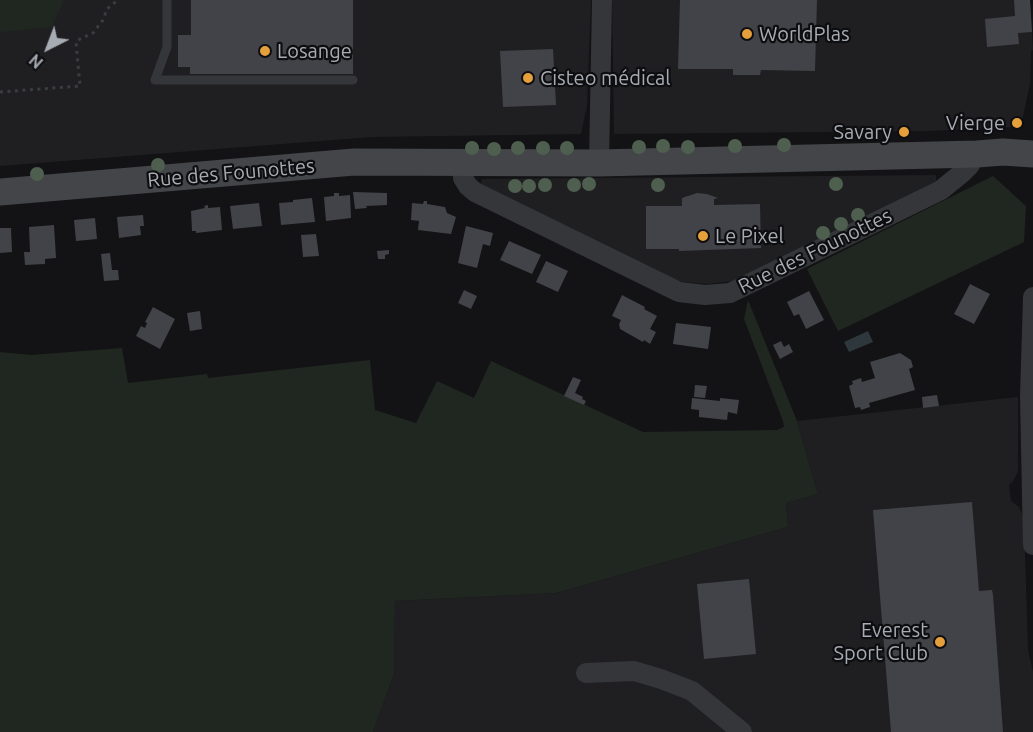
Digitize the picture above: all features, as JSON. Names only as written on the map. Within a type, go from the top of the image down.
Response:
[{"type":"street","points":[[599,163],[602,0]]},
{"type":"street","name":"Rue des Founottes","points":[[0,192],[354,162],[599,163],[1003,152],[1033,154]]},
{"type":"street","name":"Rue des Founottes","points":[[463,162],[464,178],[475,192],[679,292],[705,295],[730,293],[941,190],[962,173],[977,154]]},
{"type":"street","points":[[1033,297],[1030,396],[1033,545]]},
{"type":"street","points":[[586,673],[634,671],[661,679],[692,692],[742,732]]},
{"type":"lane","points":[[167,0],[167,47],[155,80],[353,80]]},
{"type":"path","points":[[0,92],[80,86],[76,42],[93,33],[103,20],[107,9],[118,0]]},
{"type":"shaded area","points":[[0,0],[591,0],[587,106],[581,134],[372,137],[0,166]]},
{"type":"shaded area","points":[[0,0],[64,0],[52,27],[0,32]]},
{"type":"shaded area","points":[[612,0],[1030,0],[1033,50],[1031,51],[1030,84],[1022,121],[1017,127],[929,131],[614,134]]},
{"type":"shaded area","points":[[936,175],[936,181],[744,276],[732,281],[708,284],[672,279],[480,185],[482,179]]},
{"type":"shaded area","points":[[993,176],[1026,206],[1024,242],[838,331],[807,269]]},
{"type":"shaded area","points":[[748,300],[797,421],[818,494],[786,503],[788,527],[556,593],[395,601],[394,674],[373,732],[0,732],[0,352],[31,355],[122,348],[128,383],[207,374],[208,378],[370,360],[375,410],[416,423],[437,381],[474,398],[491,361],[643,432],[777,430],[784,427],[783,421],[744,319]]},
{"type":"shaded area","points":[[868,331],[873,342],[849,352],[844,342]]},
{"type":"shaded area","points":[[1018,397],[1018,471],[1009,485],[1011,501],[1019,507],[1024,519],[1028,650],[1033,672],[1033,732],[373,732],[394,674],[395,601],[556,593],[788,527],[786,503],[818,494],[797,421]]},
{"type":"building","name":"Losange","points":[[191,0],[353,0],[353,74],[190,74],[190,67],[178,67],[178,35],[191,35]]},
{"type":"building","name":"WorldPlas","points":[[680,0],[817,0],[815,71],[761,70],[760,75],[733,75],[733,69],[678,69]]},
{"type":"building","points":[[1014,0],[1030,0],[1032,32],[1018,33],[1019,44],[987,47],[985,19],[1015,16]]},
{"type":"building","name":"Cisteo médical","points":[[553,49],[556,105],[503,107],[500,51]]},
{"type":"building","points":[[353,192],[387,193],[387,205],[355,209]]},
{"type":"building","points":[[334,193],[339,193],[339,196],[350,195],[351,218],[326,221],[324,197],[334,196]]},
{"type":"building","name":"Le Pixel","points":[[697,193],[718,198],[714,199],[714,205],[760,204],[761,248],[679,251],[679,249],[646,249],[646,206],[682,206],[682,198]]},
{"type":"building","points":[[312,198],[315,222],[281,225],[279,203]]},
{"type":"building","points":[[427,201],[427,204],[445,207],[447,213],[456,217],[451,234],[418,230],[419,221],[411,220],[412,203],[423,204]]},
{"type":"building","points":[[259,203],[262,226],[233,229],[230,206]]},
{"type":"building","points":[[208,205],[208,208],[220,207],[222,230],[196,233],[192,231],[191,211],[205,208],[204,206]]},
{"type":"building","points":[[143,215],[144,226],[140,226],[141,235],[119,238],[117,217]]},
{"type":"building","points":[[95,218],[97,239],[76,241],[74,220]]},
{"type":"building","points":[[54,225],[56,258],[45,259],[45,264],[25,265],[24,252],[30,252],[29,227]]},
{"type":"building","points":[[466,226],[493,233],[490,246],[483,244],[477,268],[458,263]]},
{"type":"building","points":[[0,228],[11,228],[12,252],[0,253]]},
{"type":"building","points":[[316,234],[319,256],[303,257],[301,235]]},
{"type":"building","points":[[509,241],[541,255],[532,274],[500,260]]},
{"type":"building","points":[[389,250],[385,259],[378,259],[377,251]]},
{"type":"building","points":[[110,253],[112,270],[118,270],[119,280],[104,281],[101,254]]},
{"type":"building","points":[[546,261],[568,271],[558,292],[536,282]]},
{"type":"building","points":[[970,284],[990,294],[974,324],[954,314]]},
{"type":"building","points":[[464,290],[477,296],[471,309],[458,303]]},
{"type":"building","points":[[809,291],[824,320],[806,329],[799,314],[794,316],[787,302]]},
{"type":"building","points":[[622,295],[657,316],[650,329],[656,332],[650,344],[620,329],[621,320],[612,316]]},
{"type":"building","points":[[153,307],[175,319],[160,349],[136,336],[141,326],[145,328],[147,323],[145,322]]},
{"type":"building","points":[[200,311],[202,329],[190,331],[187,313]]},
{"type":"building","points":[[676,323],[711,327],[708,349],[673,344]]},
{"type":"building","points":[[781,341],[784,347],[789,344],[793,352],[780,359],[773,345]]},
{"type":"building","points":[[900,353],[911,360],[913,367],[909,369],[915,390],[869,403],[870,407],[861,410],[860,407],[855,408],[849,386],[853,384],[852,381],[861,378],[862,382],[875,378],[870,362]]},
{"type":"building","points":[[573,377],[581,380],[575,393],[586,401],[584,405],[564,396]]},
{"type":"building","points":[[695,385],[707,386],[705,398],[694,397]]},
{"type":"building","points":[[937,395],[939,406],[923,408],[922,397]]},
{"type":"building","points":[[692,398],[720,401],[720,398],[739,400],[737,414],[728,412],[727,420],[699,417],[699,410],[691,409]]},
{"type":"building","name":"Everest Sport Club","points":[[972,502],[979,591],[992,590],[993,595],[1003,732],[891,732],[873,510]]},
{"type":"building","points":[[749,579],[756,654],[704,659],[697,584]]},
{"type":"place","name":"WorldPlas","points":[[747,34]]},
{"type":"place","name":"Losange","points":[[265,51]]},
{"type":"place","name":"Cisteo médical","points":[[528,78]]},
{"type":"place","name":"Vierge","points":[[1017,123]]},
{"type":"place","name":"Savary","points":[[904,132]]},
{"type":"place","name":"Le Pixel","points":[[703,236]]},
{"type":"place","name":"Everest Sport Club","points":[[940,642]]}]
